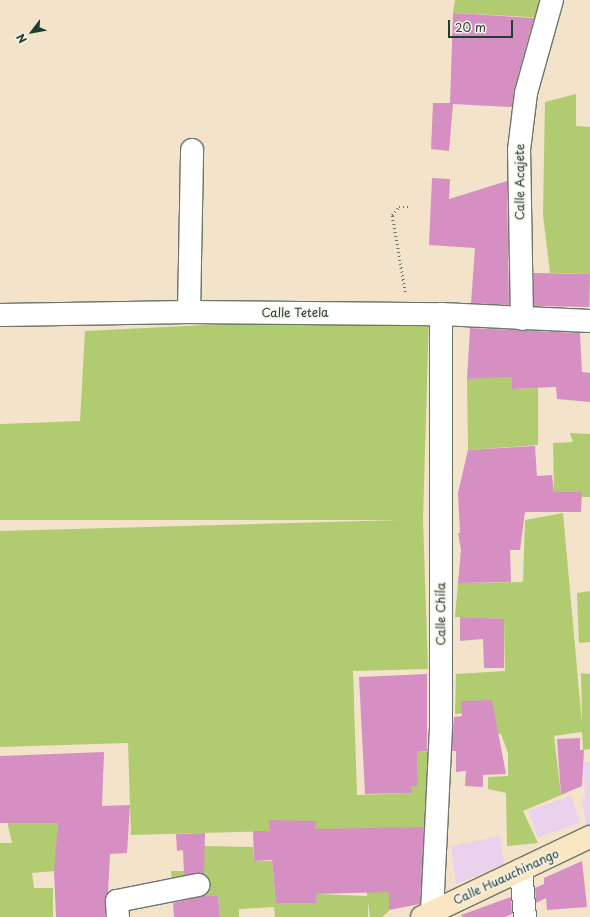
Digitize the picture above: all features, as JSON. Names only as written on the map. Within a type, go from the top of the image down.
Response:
[{"type":"main road","name":"Calle Huauchinango","points":[[427,915],[590,837]]},
{"type":"street","name":"Calle Acajete","points":[[522,320],[519,150],[526,93],[552,0]]},
{"type":"street","points":[[189,312],[192,150]]},
{"type":"street","name":"Calle Tetela","points":[[0,315],[189,312],[441,314],[522,320],[590,321]]},
{"type":"street","name":"Calle Chila","points":[[427,915],[441,725],[441,314]]},
{"type":"street","points":[[521,870],[526,917]]},
{"type":"street","points":[[118,917],[117,901],[198,885]]},
{"type":"path","points":[[408,207],[399,207],[392,215],[409,314]]},
{"type":"shaded area","points":[[583,762],[590,762],[590,830],[587,832],[582,798],[585,798]]},
{"type":"shaded area","points":[[571,796],[580,822],[538,837],[528,811]]},
{"type":"shaded area","points":[[500,836],[504,864],[456,884],[451,846]]},
{"type":"green space","points":[[455,0],[551,0],[547,18],[453,13]]},
{"type":"green space","points":[[576,94],[576,126],[590,127],[590,274],[550,273],[543,215],[545,102]]},
{"type":"green space","points":[[429,314],[423,520],[428,669],[353,671],[357,795],[411,793],[411,786],[418,786],[417,752],[431,751],[427,827],[131,835],[128,743],[0,747],[0,531],[400,520],[0,520],[0,424],[80,421],[85,331]]},
{"type":"green space","points":[[512,376],[512,389],[538,388],[538,445],[468,450],[467,379]]},
{"type":"green space","points":[[570,433],[590,434],[590,497],[581,497],[581,492],[554,492],[553,443],[573,442]]},
{"type":"green space","points":[[563,513],[582,724],[581,673],[590,674],[590,749],[583,750],[582,732],[554,736],[561,795],[523,811],[538,843],[507,846],[506,793],[488,789],[488,777],[508,776],[508,753],[501,734],[475,735],[471,713],[455,714],[456,674],[505,671],[504,619],[455,617],[458,583],[523,582],[525,520]]},
{"type":"green space","points":[[590,591],[590,642],[579,643],[577,593]]},
{"type":"green space","points":[[7,821],[58,823],[55,871],[32,873],[34,888],[53,888],[53,917],[0,917],[0,843],[12,843]]},
{"type":"green space","points":[[204,846],[253,847],[254,861],[272,861],[276,903],[317,903],[316,894],[367,896],[367,865],[389,873],[389,911],[382,917],[370,917],[368,902],[368,917],[275,917],[274,907],[239,909],[239,917],[220,917],[218,896],[173,899],[171,871],[204,871]]},
{"type":"building","points":[[453,13],[534,18],[514,90],[512,107],[453,104],[449,151],[431,149],[433,103],[450,103]]},
{"type":"building","points":[[432,178],[450,179],[449,199],[507,181],[509,305],[471,303],[475,248],[429,245]]},
{"type":"building","points":[[534,273],[590,274],[589,307],[533,306]]},
{"type":"building","points":[[470,328],[580,333],[582,372],[590,373],[590,402],[557,399],[556,387],[512,389],[512,377],[467,379]]},
{"type":"building","points":[[535,446],[537,476],[552,475],[554,492],[582,492],[581,512],[525,512],[520,550],[510,550],[511,582],[458,583],[461,550],[458,533],[460,533],[458,493],[468,450]]},
{"type":"building","points":[[460,617],[504,619],[504,668],[484,668],[483,639],[460,641]]},
{"type":"building","points":[[427,674],[427,751],[417,752],[418,786],[411,786],[412,793],[365,794],[359,677]]},
{"type":"building","points":[[492,700],[506,774],[483,775],[483,787],[465,786],[466,771],[456,772],[456,751],[452,751],[454,717],[462,716],[461,701]]},
{"type":"building","points":[[580,738],[580,750],[584,750],[582,786],[561,795],[557,739]]},
{"type":"building","points":[[104,752],[102,806],[130,805],[127,853],[110,854],[108,893],[105,901],[105,917],[56,917],[54,871],[58,823],[0,823],[0,756]]},
{"type":"building","points":[[269,820],[317,821],[314,829],[424,827],[420,904],[389,910],[389,892],[316,894],[317,903],[276,903],[272,860],[254,861],[253,831],[270,831]]},
{"type":"building","points":[[205,833],[204,874],[184,875],[183,850],[177,851],[176,834]]},
{"type":"building","points":[[582,861],[587,907],[547,910],[546,898],[536,903],[535,888],[544,884],[544,878]]},
{"type":"building","points":[[203,896],[218,896],[220,917],[174,917],[173,903]]},
{"type":"building","points":[[511,897],[512,914],[505,917],[462,917],[461,915]]}]
